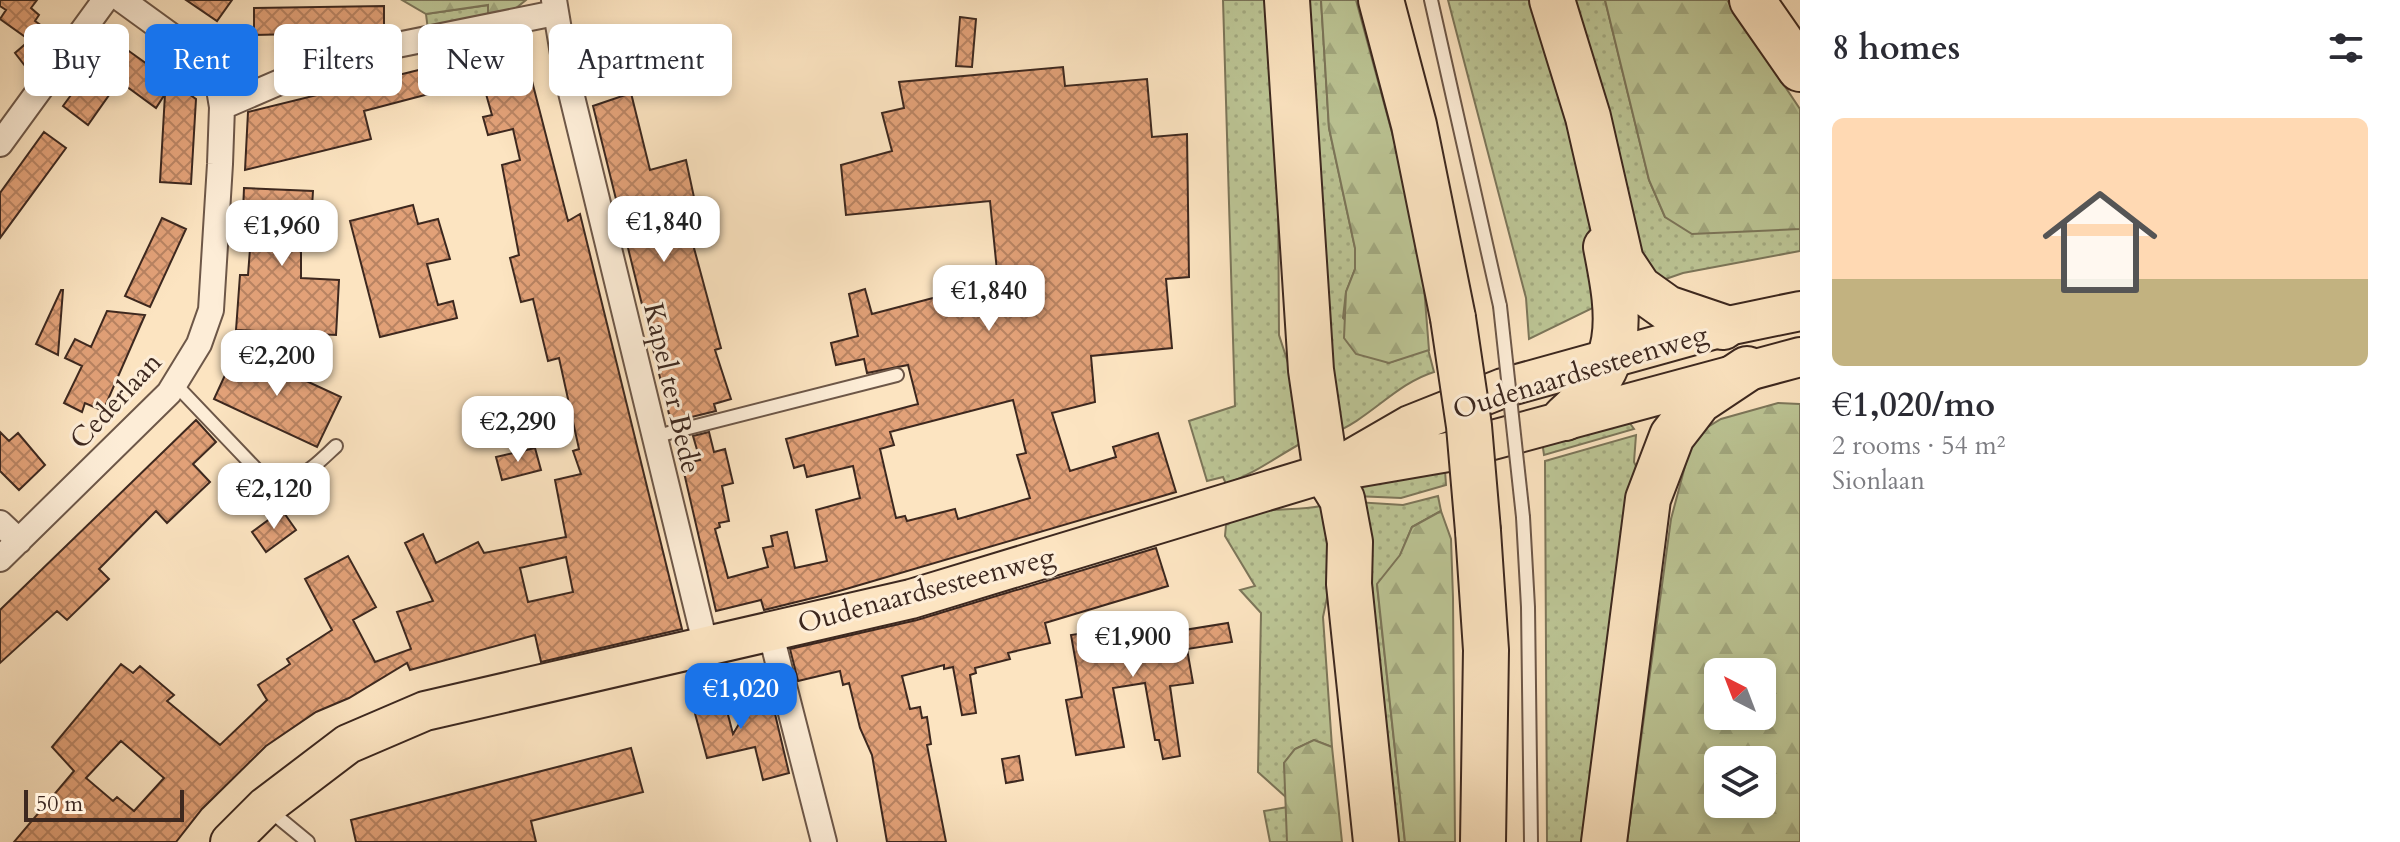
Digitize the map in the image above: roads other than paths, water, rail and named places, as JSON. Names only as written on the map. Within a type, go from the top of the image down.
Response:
[{"type":"highway","points":[[1287,0],[1300,171],[1305,317],[1326,473],[1342,499],[1350,542],[1349,584],[1376,842]]},
{"type":"highway","points":[[1381,0],[1414,125],[1453,318],[1469,426],[1486,650],[1483,842]]},
{"type":"highway","points":[[1552,0],[1616,296],[1613,357],[1590,397],[1565,418]]},
{"type":"highway","points":[[1752,0],[1800,69]]},
{"type":"highway","points":[[1565,49],[1588,117],[1621,261],[1639,288],[1667,308],[1723,327]]},
{"type":"highway","points":[[1604,842],[1648,499],[1679,427],[1699,401],[1747,369]]},
{"type":"main road","name":"Oudenaardsesteenweg","points":[[230,842],[265,807],[348,744],[425,711],[550,679],[706,647],[911,599],[1326,473],[1410,425],[1503,388],[1723,327],[1800,311]]},
{"type":"main road","name":"Oudenaardsesteenweg","points":[[1326,473],[1349,472],[1448,452],[1800,357]]},
{"type":"street","points":[[0,144],[105,0]]},
{"type":"street","name":"Cederlaan","points":[[0,559],[175,384],[199,344],[211,310],[222,107],[218,83],[202,58],[122,0]]},
{"type":"street","points":[[222,107],[338,57],[554,6]]},
{"type":"street","name":"Kapel ter Bede","points":[[554,6],[653,437],[706,647]]},
{"type":"street","points":[[0,523],[19,541]]},
{"type":"street","points":[[770,631],[824,842]]},
{"type":"lane","points":[[1431,0],[1500,306],[1523,517],[1528,607],[1531,842]]},
{"type":"lane","points":[[653,437],[897,375]]},
{"type":"lane","points":[[175,384],[258,471],[273,479],[288,481],[303,475],[336,446]]},
{"type":"lane","points":[[265,807],[308,842]]}]
